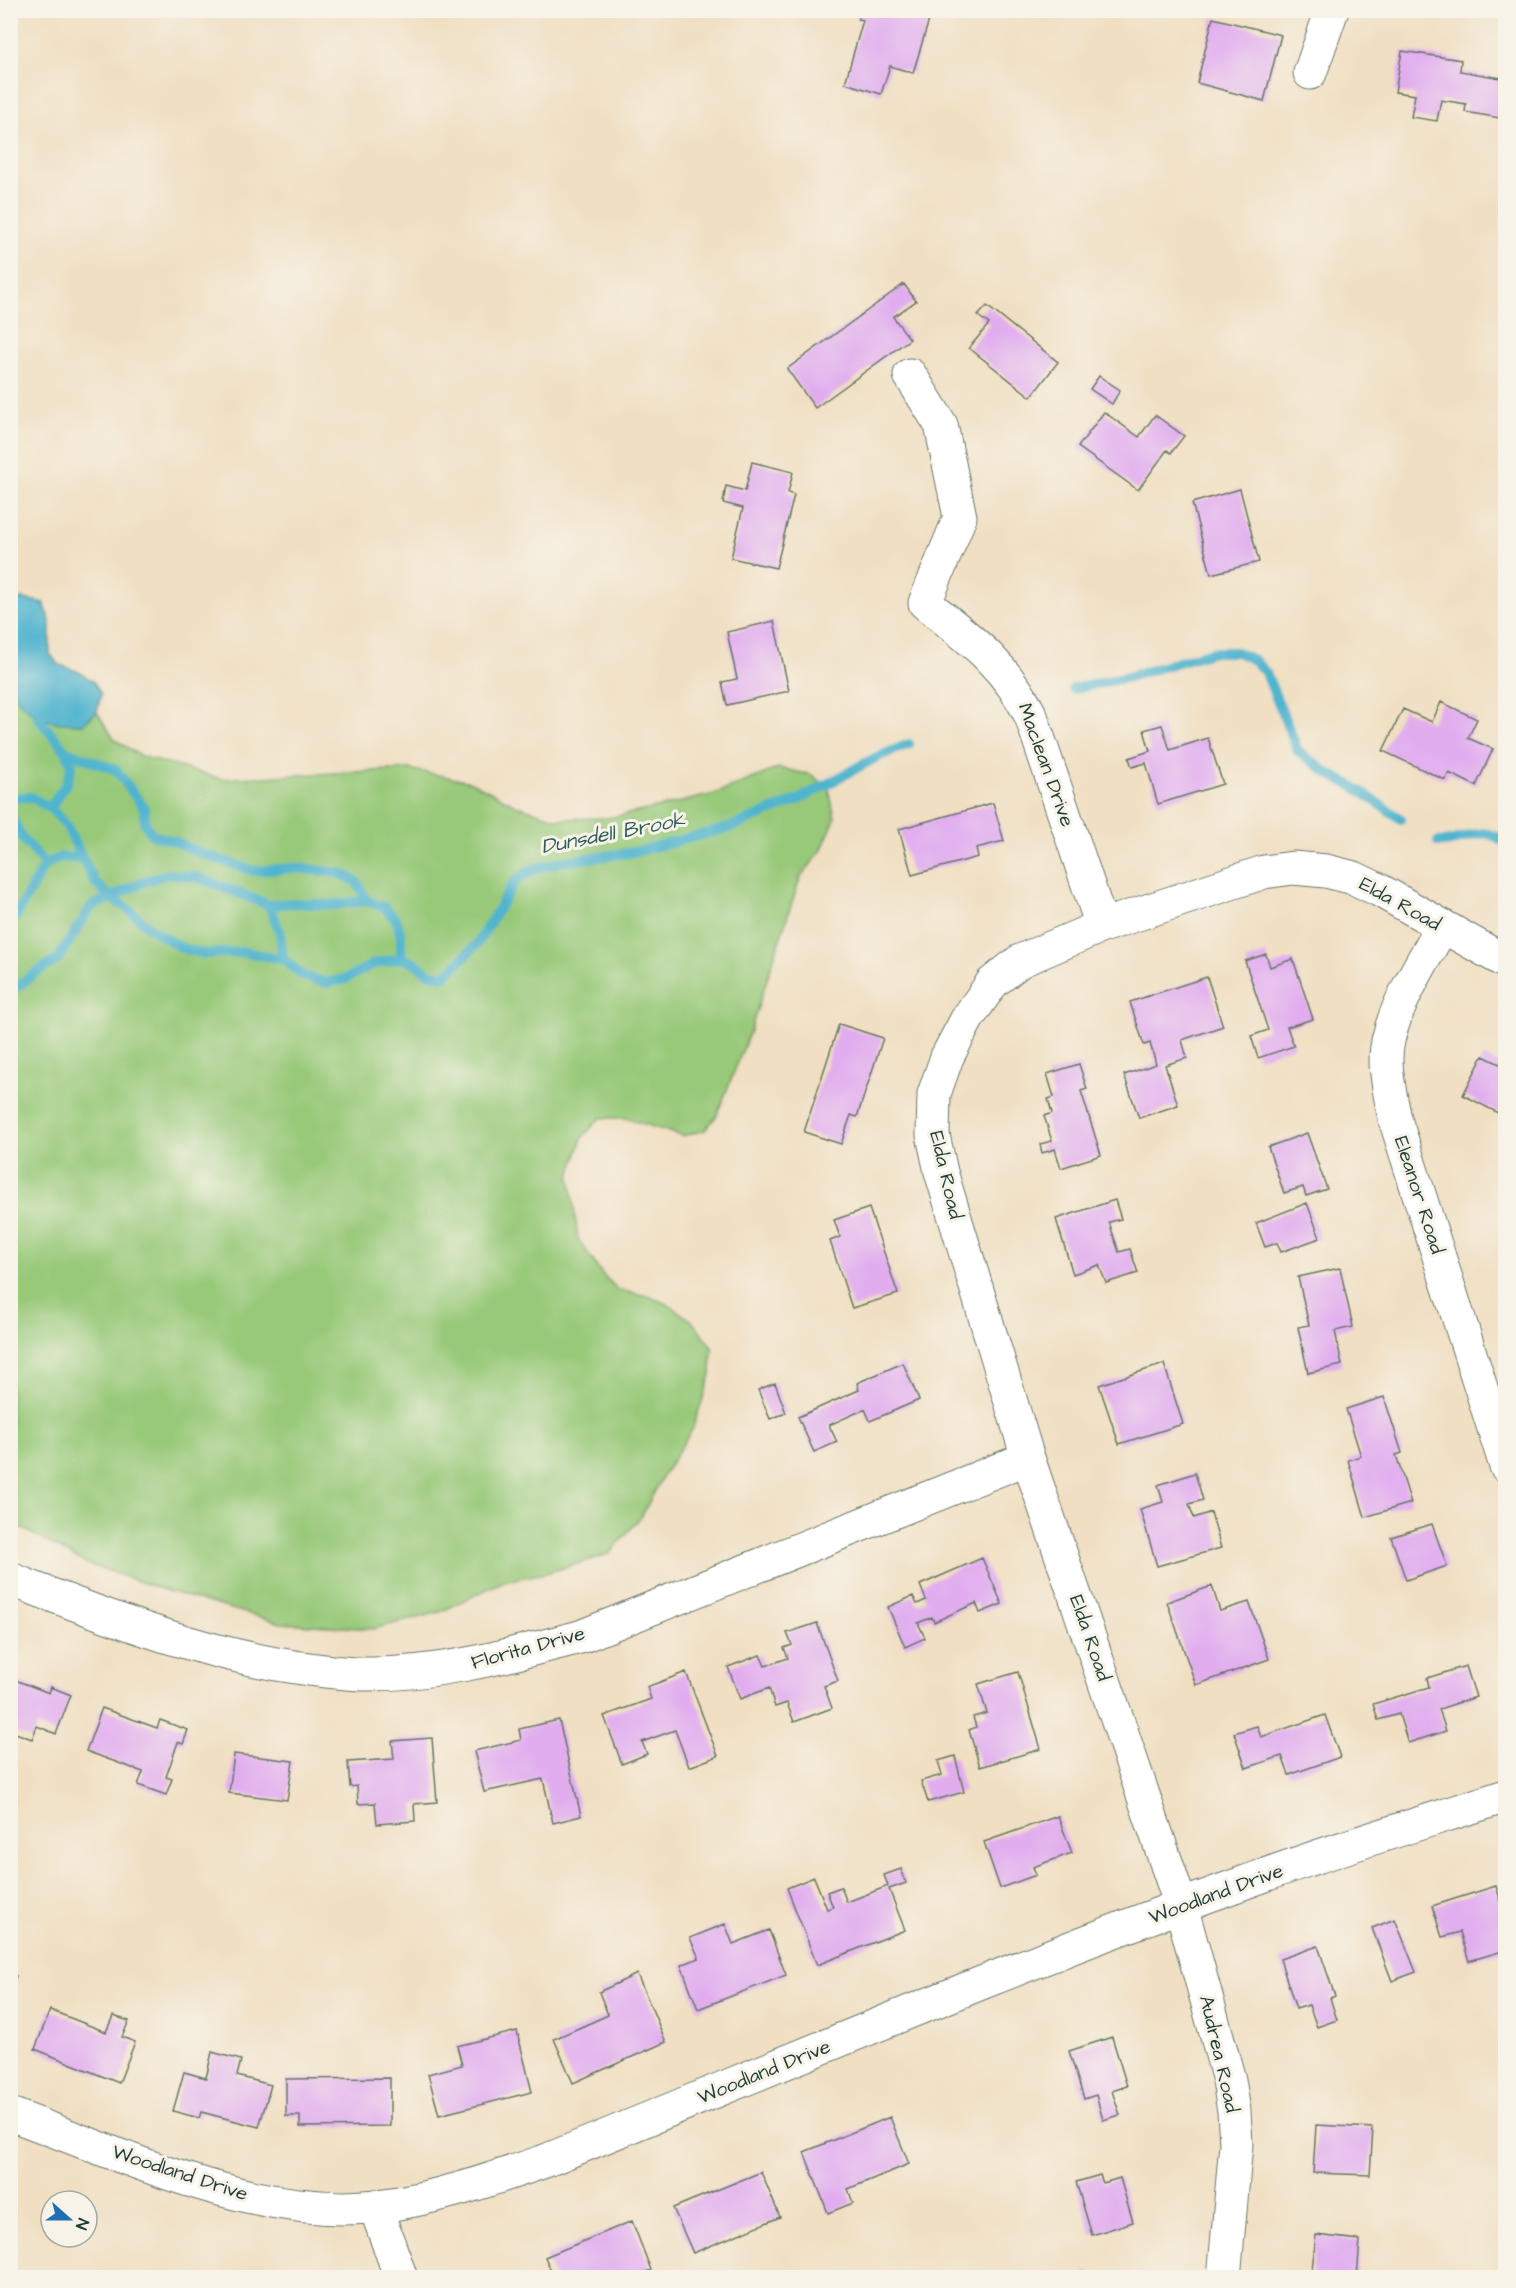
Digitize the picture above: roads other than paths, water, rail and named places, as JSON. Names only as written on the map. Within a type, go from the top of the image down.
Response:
[{"type":"street","points":[[1310,73],[1332,10]]},
{"type":"street","name":"Maclean Drive","points":[[910,375],[940,425],[960,518],[926,603],[997,664],[1019,691],[1031,716],[1102,926]]},
{"type":"street","name":"Elda Road","points":[[1181,1906],[1028,1458],[941,1172],[933,1135],[934,1094],[947,1057],[967,1019],[992,983],[1020,961],[1102,926],[1264,872],[1293,868],[1326,871],[1354,878],[1506,962]]},
{"type":"street","name":"Eleanor Road","points":[[1442,927],[1404,997],[1392,1026],[1386,1057],[1389,1090],[1395,1119],[1506,1466]]},
{"type":"street","name":"Florita Drive","points":[[10,1580],[136,1628],[220,1653],[266,1663],[364,1674],[414,1672],[455,1667],[580,1637],[1028,1458]]},
{"type":"street","name":"Woodland Drive","points":[[10,2114],[191,2181],[254,2198],[315,2207],[375,2206],[432,2197],[482,2183],[545,2161],[1089,1940],[1268,1874],[1506,1796]]},
{"type":"street","name":"Audrea Road","points":[[1181,1906],[1228,2080],[1234,2111],[1236,2144],[1224,2277]]},
{"type":"street","points":[[375,2206],[401,2277]]},
{"type":"water","points":[[11,599],[44,603],[50,620],[50,654],[58,664],[79,672],[94,682],[101,694],[97,712],[83,724],[60,723],[38,718],[19,701],[11,683]]},
{"type":"waterway","name":"Dunsdell Brook","points":[[1073,689],[1128,677],[1212,652],[1237,652],[1254,660],[1266,673],[1298,751],[1329,774],[1353,786],[1401,819]]},
{"type":"waterway","points":[[38,718],[66,751],[72,766],[67,782],[50,808]]},
{"type":"waterway","name":"Dunsdell Brook","points":[[10,798],[31,797],[50,808],[66,825],[95,883],[151,929],[182,948],[204,954],[244,952],[283,959],[303,976],[326,983],[346,979],[373,964],[401,958],[415,963],[430,974],[445,976],[477,944],[515,881],[534,869],[560,862],[635,852],[728,828],[798,800],[875,758],[909,744]]},
{"type":"waterway","points":[[66,751],[116,770],[144,808],[145,823],[152,835],[253,871],[296,868],[340,873],[357,882],[367,901]]},
{"type":"waterway","points":[[10,815],[22,838],[45,864]]},
{"type":"waterway","name":"Dunsdell Brook","points":[[1438,842],[1488,834],[1506,844]]},
{"type":"waterway","points":[[10,926],[45,864],[61,857],[82,859]]},
{"type":"waterway","points":[[10,992],[57,960],[91,907],[143,882],[167,874],[197,877],[269,905],[295,903],[331,905],[367,901],[384,907],[397,921],[401,937],[401,958]]},
{"type":"waterway","points":[[269,905],[280,932],[283,959]]}]
